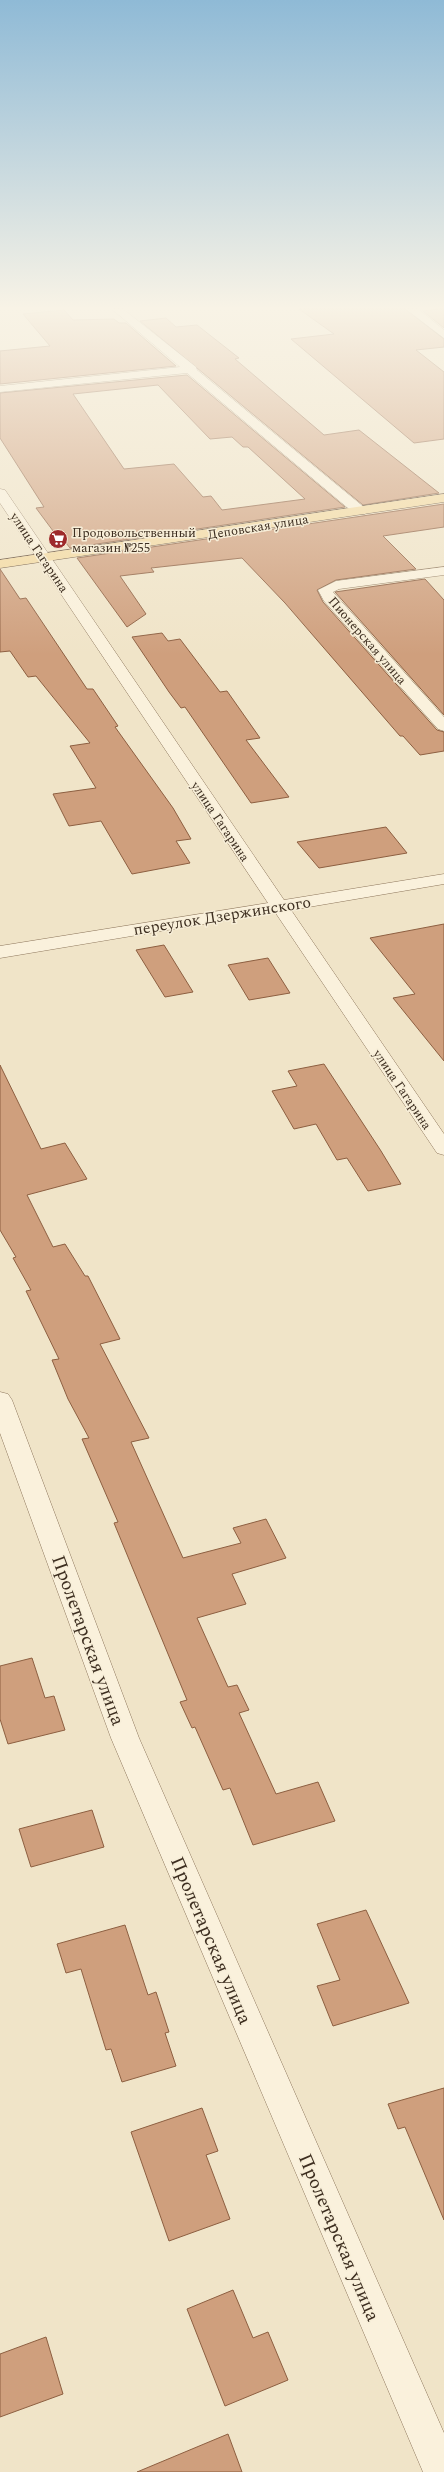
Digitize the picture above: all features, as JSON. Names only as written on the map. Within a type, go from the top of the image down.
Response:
[{"type":"main road","name":"Деповская улица","points":[[0,564],[444,498]]},
{"type":"street","points":[[258,424],[360,510]]},
{"type":"street","name":"улица Гагарина","points":[[0,493],[444,1149]]},
{"type":"street","name":"Пионерская улица","points":[[444,571],[336,585],[325,590],[329,598],[444,726]]},
{"type":"street","name":"переулок Дзержинского","points":[[0,952],[444,879]]},
{"type":"street","name":"Пролетарская улица","points":[[0,1400],[125,1738],[442,2472]]},
{"type":"building","points":[[0,424],[94,424],[124,469],[174,464],[203,497],[211,496],[222,510],[305,499],[248,447],[243,447],[232,437],[210,439],[196,424],[246,424],[345,507],[70,548],[66,543],[62,543],[36,508],[44,507],[0,438]]},
{"type":"building","points":[[265,424],[312,424],[324,435],[359,430],[439,493],[363,505]]},
{"type":"building","points":[[392,424],[444,424],[444,439],[414,443]]},
{"type":"building","points":[[444,504],[444,527],[383,536],[416,569],[336,580],[317,590],[323,602],[437,730],[444,732],[444,751],[420,755],[403,736],[400,736],[285,603],[242,558],[151,568],[154,572],[120,576],[146,614],[127,627],[77,558]]},
{"type":"building","points":[[0,569],[20,599],[26,598],[87,689],[93,689],[118,726],[115,727],[173,808],[191,839],[176,841],[190,863],[132,874],[101,821],[69,826],[53,794],[96,788],[70,746],[90,743],[36,676],[28,677],[10,651],[0,652]]},
{"type":"building","points":[[425,579],[444,600],[444,715],[335,592]]},
{"type":"building","points":[[162,633],[168,641],[180,639],[220,692],[227,691],[260,738],[246,740],[289,797],[251,803],[185,707],[181,708],[132,637]]},
{"type":"building","points":[[386,827],[407,853],[319,868],[297,842]]},
{"type":"building","points":[[444,924],[444,1061],[393,998],[415,994],[370,938]]},
{"type":"building","points":[[164,945],[193,992],[165,997],[136,950]]},
{"type":"building","points":[[268,958],[290,993],[249,1000],[228,965]]},
{"type":"building","points":[[324,1064],[401,1184],[368,1191],[347,1158],[337,1160],[316,1124],[294,1129],[272,1091],[297,1086],[288,1071]]},
{"type":"building","points":[[0,1065],[41,1149],[65,1143],[87,1179],[27,1195],[53,1247],[65,1244],[85,1276],[88,1276],[120,1339],[100,1344],[149,1438],[131,1442],[183,1558],[241,1543],[233,1528],[266,1519],[286,1558],[232,1574],[246,1604],[197,1618],[228,1687],[237,1685],[249,1710],[239,1713],[276,1794],[318,1782],[335,1821],[253,1845],[230,1788],[223,1790],[195,1727],[192,1728],[180,1702],[187,1700],[114,1523],[118,1522],[82,1439],[89,1438],[68,1399],[52,1360],[59,1359],[26,1291],[31,1290],[13,1258],[16,1257],[0,1230]]},
{"type":"building","points":[[32,1658],[45,1698],[54,1696],[65,1730],[8,1744],[0,1719],[0,1666]]},
{"type":"building","points":[[92,1810],[104,1847],[31,1867],[19,1829]]},
{"type":"building","points":[[366,1910],[409,2003],[333,2026],[317,1986],[340,1980],[317,1924]]},
{"type":"building","points":[[125,1925],[148,1995],[156,1992],[169,2032],[165,2033],[176,2066],[122,2082],[111,2049],[106,2050],[81,1969],[66,1973],[57,1944]]},
{"type":"building","points":[[444,2088],[444,2220],[405,2127],[398,2129],[388,2104]]},
{"type":"building","points":[[202,2108],[218,2151],[206,2155],[230,2219],[169,2241],[131,2132]]},
{"type":"building","points":[[233,2290],[253,2338],[268,2332],[288,2380],[225,2406],[187,2309]]},
{"type":"building","points":[[46,2337],[63,2394],[0,2417],[0,2354]]},
{"type":"building","points":[[228,2434],[242,2472],[137,2472]]},
{"type":"place","name":"Продовольственный магазин №255","points":[[58,539]]}]
